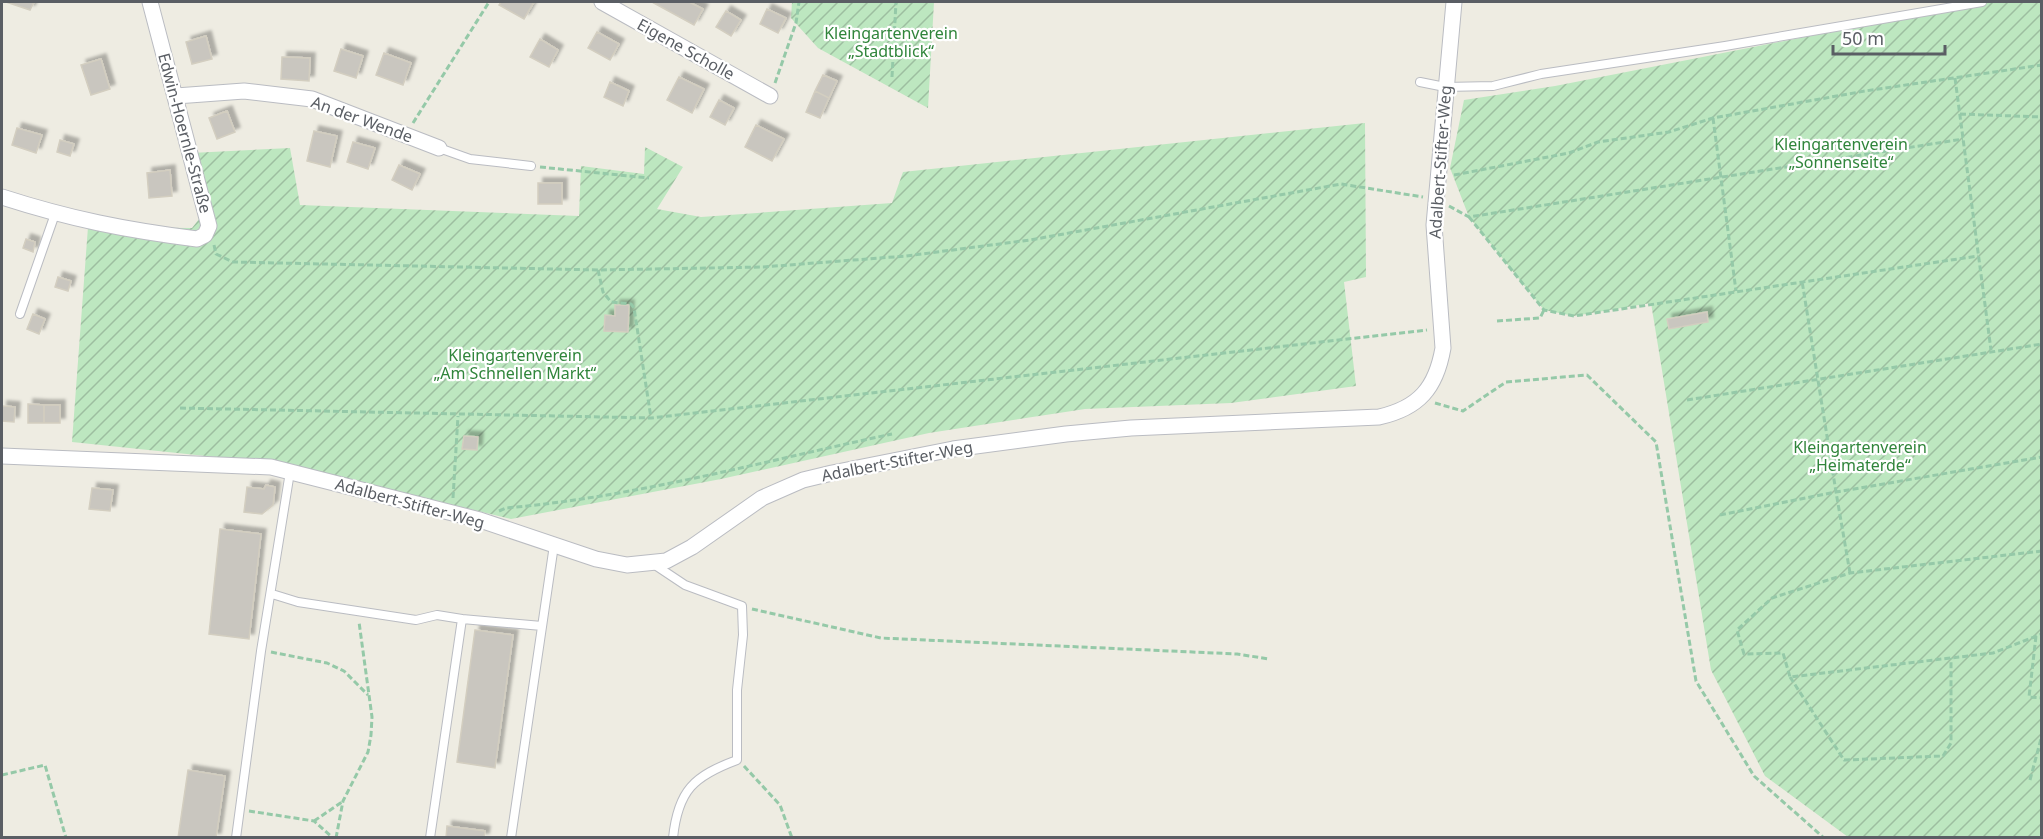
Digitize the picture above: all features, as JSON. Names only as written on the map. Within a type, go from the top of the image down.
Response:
[{"type":"street","name":"Edwin-Hoernle-Straße","points":[[2,197],[55,214],[119,229],[197,239],[205,235],[209,226],[150,2]]},
{"type":"street","name":"Eigene Scholle","points":[[602,2],[770,96]]},
{"type":"street","name":"Adalbert-Stifter-Weg","points":[[2,456],[271,467],[480,520],[596,559],[627,565],[653,564],[692,547],[737,514],[781,488],[832,473],[953,449],[1066,434],[1131,428],[1378,417],[1406,409],[1431,385],[1440,368],[1444,329],[1434,249],[1440,201],[1437,178],[1454,2]]},
{"type":"street","name":"An der Wende","points":[[176,96],[244,91],[312,99],[439,147]]},
{"type":"lane","points":[[1420,82],[1445,87],[1492,86],[1541,74],[1982,2]]},
{"type":"lane","points":[[439,147],[470,159],[531,166]]},
{"type":"lane","points":[[20,314],[55,214]]},
{"type":"lane","points":[[236,837],[261,651],[290,472]]},
{"type":"lane","points":[[512,837],[554,545]]},
{"type":"lane","points":[[653,564],[685,585],[742,606],[743,635],[737,690],[737,760],[707,771],[684,793],[673,837]]},
{"type":"lane","points":[[272,594],[357,612],[416,620],[437,615],[542,626]]},
{"type":"lane","points":[[430,837],[462,619]]},
{"type":"path","points":[[405,135],[489,2]]},
{"type":"path","points":[[770,96],[796,23],[799,2]]},
{"type":"path","points":[[892,77],[896,2]]},
{"type":"path","points":[[1437,178],[1569,153],[1598,142],[1669,132],[1713,118],[2042,64]]},
{"type":"path","points":[[1955,78],[1991,350]]},
{"type":"path","points":[[1960,114],[2042,117]]},
{"type":"path","points":[[1713,118],[1736,291]]},
{"type":"path","points":[[1469,217],[1963,139]]},
{"type":"path","points":[[531,166],[649,178]]},
{"type":"path","points":[[209,226],[216,254],[232,262],[598,270],[763,267],[906,255],[1030,240],[1341,184],[1440,201],[1469,217],[1544,310],[1574,316],[1978,256]]},
{"type":"path","points":[[598,270],[603,291],[611,302],[631,304],[634,308],[651,418]]},
{"type":"path","points":[[1802,281],[1820,379],[1850,573]]},
{"type":"path","points":[[1497,321],[1540,318],[1544,310]]},
{"type":"path","points":[[180,408],[458,416],[651,418],[1444,329]]},
{"type":"path","points":[[1688,400],[1991,350],[2042,344]]},
{"type":"path","points":[[1419,399],[1463,411],[1506,382],[1587,375],[1656,442],[1696,681],[1754,776],[1824,837]]},
{"type":"path","points":[[453,498],[458,416]]},
{"type":"path","points":[[480,520],[506,508],[565,503],[892,434]]},
{"type":"path","points":[[1720,515],[1836,492],[2042,457]]},
{"type":"path","points":[[1951,658],[1951,743],[1943,756],[1844,760],[1790,677],[1783,652],[1744,654],[1737,630],[1772,598],[1850,573],[2042,551]]},
{"type":"path","points":[[742,606],[881,638],[1237,654],[1269,659]]},
{"type":"path","points":[[240,809],[314,821],[335,837],[344,801],[368,752],[372,717],[357,612]]},
{"type":"path","points":[[1790,677],[1993,653],[2042,634]]},
{"type":"path","points":[[2036,636],[2029,697],[2042,698]]},
{"type":"path","points":[[261,651],[327,663],[344,671],[369,697]]},
{"type":"path","points":[[2030,780],[2039,754],[2042,735]]},
{"type":"path","points":[[737,760],[780,805],[792,837]]},
{"type":"path","points":[[2,775],[45,765],[66,837]]},
{"type":"path","points":[[314,821],[344,801]]},
{"type":"green space","name":"Kleingartenverein „Stadtblick“","points":[[792,2],[934,2],[928,108],[818,48],[791,18]]},
{"type":"green space","name":"Kleingartenverein „Heimaterde“","points":[[1982,2],[2041,2],[2041,837],[1848,837],[1765,776],[1711,670],[1651,303],[1574,316],[1544,310],[1469,217],[1450,168],[1464,100],[1555,86]]},
{"type":"green space","name":"Kleingartenverein „Am Schnellen Markt“","points":[[1365,123],[1366,277],[1344,282],[1356,386],[1231,403],[1085,409],[929,433],[721,479],[511,519],[283,464],[72,442],[88,227],[192,228],[199,219],[191,153],[290,148],[300,205],[579,216],[581,166],[644,174],[645,147],[683,167],[657,209],[701,217],[892,203],[903,172]]},
{"type":"building","points":[[6,2],[34,2],[30,10]]},
{"type":"building","points":[[501,2],[534,2],[524,19],[499,5]]},
{"type":"building","points":[[652,2],[689,2],[703,9],[694,25]]},
{"type":"building","points":[[767,9],[786,18],[778,33],[760,24]]},
{"type":"building","points":[[726,11],[741,20],[731,36],[716,27]]},
{"type":"building","points":[[597,32],[619,44],[610,60],[588,48]]},
{"type":"building","points":[[206,36],[212,59],[192,64],[186,42]]},
{"type":"building","points":[[540,39],[558,50],[549,67],[530,57]]},
{"type":"building","points":[[341,49],[363,56],[356,78],[334,71]]},
{"type":"building","points":[[384,53],[411,63],[403,85],[376,75]]},
{"type":"building","points":[[282,57],[310,58],[309,81],[281,79]]},
{"type":"building","points":[[101,59],[110,89],[91,95],[81,65]]},
{"type":"building","points":[[823,75],[837,81],[829,98],[815,91]]},
{"type":"building","points":[[679,77],[704,89],[692,113],[667,100]]},
{"type":"building","points":[[610,82],[629,91],[623,106],[604,97]]},
{"type":"building","points":[[815,91],[829,98],[820,118],[806,112]]},
{"type":"building","points":[[719,100],[734,108],[725,125],[710,117]]},
{"type":"building","points":[[227,111],[235,132],[217,139],[209,118]]},
{"type":"building","points":[[756,125],[784,139],[772,161],[745,147]]},
{"type":"building","points":[[17,128],[42,135],[36,153],[12,145]]},
{"type":"building","points":[[314,131],[337,136],[330,167],[307,161]]},
{"type":"building","points":[[60,140],[74,144],[70,156],[57,152]]},
{"type":"building","points":[[353,142],[375,148],[368,169],[347,162]]},
{"type":"building","points":[[399,165],[420,174],[412,190],[392,180]]},
{"type":"building","points":[[170,170],[172,196],[149,198],[147,173]]},
{"type":"building","points":[[538,183],[562,183],[562,204],[538,204]]},
{"type":"building","points":[[26,239],[35,242],[33,252],[23,248]]},
{"type":"building","points":[[58,277],[71,281],[68,291],[55,287]]},
{"type":"building","points":[[615,305],[629,305],[628,332],[604,331],[605,315],[615,316]]},
{"type":"building","points":[[1707,312],[1708,322],[1669,329],[1667,319]]},
{"type":"building","points":[[33,314],[45,319],[39,334],[27,329]]},
{"type":"building","points":[[28,404],[44,405],[44,423],[28,423]]},
{"type":"building","points":[[44,405],[60,405],[60,423],[44,423]]},
{"type":"building","points":[[2,406],[15,407],[14,422],[2,421]]},
{"type":"building","points":[[464,436],[478,437],[477,450],[462,449]]},
{"type":"building","points":[[266,485],[275,487],[273,505],[262,514],[244,512],[247,487],[264,489]]},
{"type":"building","points":[[92,488],[113,490],[110,511],[89,509]]},
{"type":"building","points":[[220,529],[261,534],[249,639],[209,634]]},
{"type":"building","points":[[475,630],[513,635],[495,768],[457,762]]},
{"type":"building","points":[[188,770],[225,776],[216,838],[178,838]]},
{"type":"building","points":[[447,826],[485,831],[484,838],[446,838]]},
{"type":"park label","name":"Kleingartenverein „Sonnenseite“","points":[[1841,153]]}]
